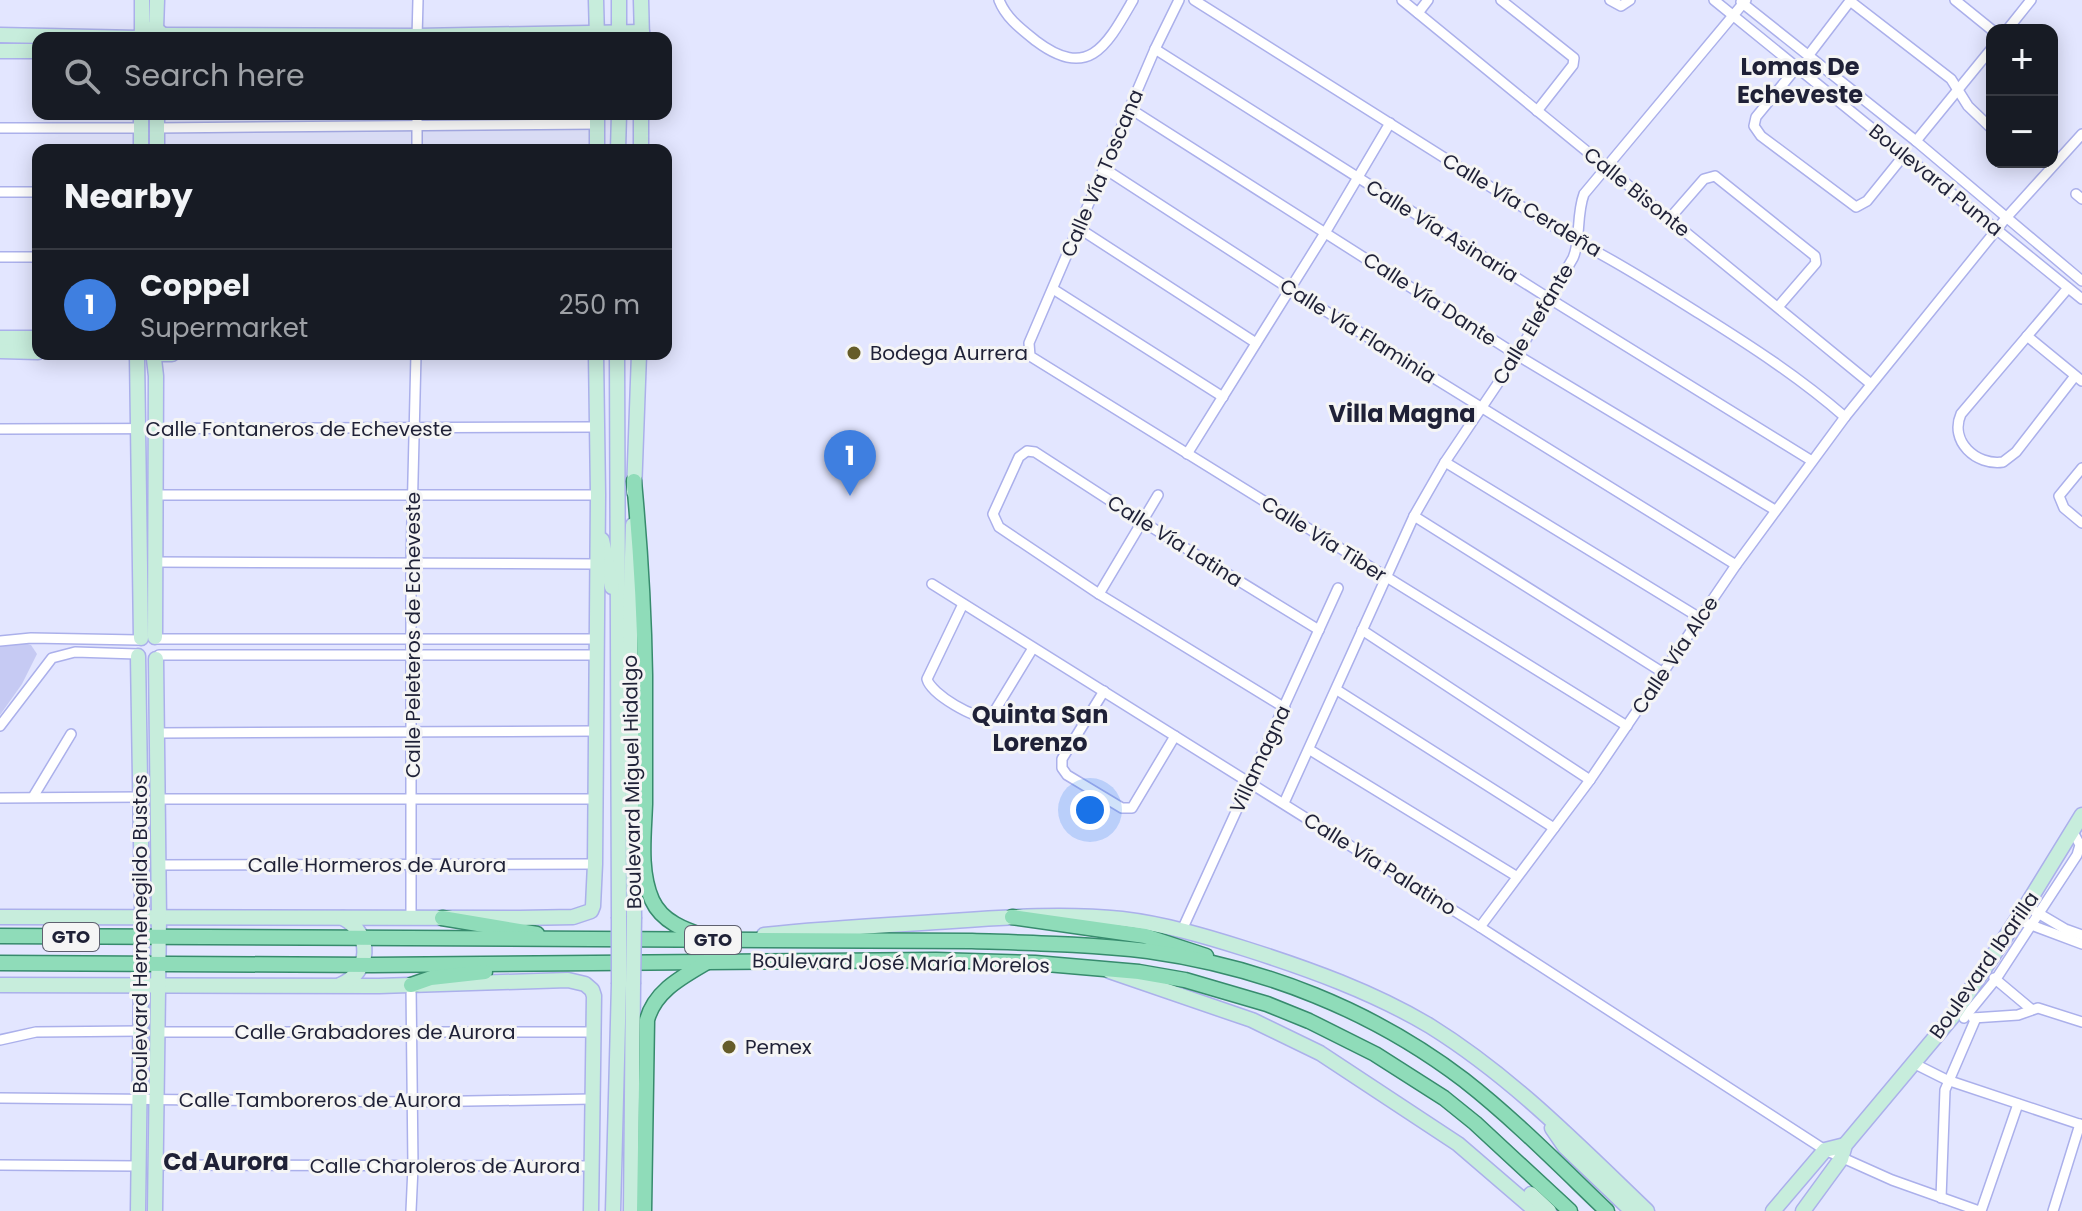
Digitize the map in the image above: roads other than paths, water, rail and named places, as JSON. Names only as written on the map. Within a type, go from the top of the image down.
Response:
[{"type":"main road","points":[[634,481],[644,658],[644,846],[647,885],[656,907],[664,916],[691,932],[718,940]]},
{"type":"main road","points":[[1012,917],[1145,936],[1190,949],[1224,965]]},
{"type":"main road","points":[[442,918],[577,941]]},
{"type":"main road","name":"GTO","points":[[0,936],[159,937]]},
{"type":"main road","name":"Boulevard José María Morelos","points":[[159,937],[972,941],[1148,951],[1224,965],[1300,989],[1384,1027],[1464,1080],[1508,1115],[1607,1211]]},
{"type":"main road","name":"Boulevard José María Morelos","points":[[159,964],[936,960],[1101,967],[1185,980],[1267,1004],[1342,1037],[1406,1072],[1444,1098],[1570,1211]]},
{"type":"main road","points":[[644,1211],[647,1020],[651,1006],[662,992],[709,961]]},
{"type":"main road","name":"GTO","points":[[0,963],[159,964]]},
{"type":"main road","points":[[411,985],[431,978],[557,963]]},
{"type":"street","points":[[142,0],[149,32]]},
{"type":"street","points":[[151,32],[157,0]]},
{"type":"street","points":[[417,32],[418,0]]},
{"type":"street","points":[[596,0],[597,32]]},
{"type":"street","points":[[619,0],[619,32]]},
{"type":"street","points":[[641,0],[642,32]]},
{"type":"street","points":[[999,0],[1011,20],[1048,50],[1078,59],[1088,57],[1105,46],[1133,0]]},
{"type":"street","name":"Calle Vía Toscana","points":[[1028,347],[1129,108],[1179,0]]},
{"type":"street","name":"Calle Vía Cerdeña","points":[[1194,0],[1578,242],[1620,264],[1768,357],[1805,382],[1845,417]]},
{"type":"street","name":"Calle Bisonte","points":[[1402,0],[1871,384]]},
{"type":"street","points":[[1418,13],[1428,0]]},
{"type":"street","points":[[1501,0],[1574,58],[1573,65],[1537,111]]},
{"type":"street","points":[[1612,2],[1621,6],[1630,0]]},
{"type":"street","name":"Boulevard Puma","points":[[1714,0],[2082,299]]},
{"type":"street","points":[[1955,0],[1986,25]]},
{"type":"street","points":[[2012,24],[2031,0]]},
{"type":"street","name":"Boulevard Puma","points":[[1743,1],[2082,281]]},
{"type":"street","name":"Calle Elefante","points":[[1284,803],[1414,516],[1445,462],[1517,355],[1573,258],[1578,242],[1577,218],[1584,194],[1743,1]]},
{"type":"street","points":[[1808,56],[1850,1],[1951,79],[1968,106],[1986,123]]},
{"type":"street","points":[[0,35],[32,35]]},
{"type":"street","name":"Calle Vía Asinaria","points":[[1155,49],[1812,461]]},
{"type":"street","points":[[0,51],[32,51]]},
{"type":"street","points":[[1916,141],[1986,55]]},
{"type":"street","points":[[1797,67],[1756,117],[1754,126],[1761,136],[1852,205],[1860,206],[1905,154]]},
{"type":"street","name":"Calle Vía Dante","points":[[1129,108],[1517,355],[1775,510]]},
{"type":"street","points":[[417,120],[417,144]]},
{"type":"street","points":[[157,144],[157,121],[417,128],[577,120]]},
{"type":"street","points":[[597,120],[597,144]]},
{"type":"street","points":[[618,144],[619,120]]},
{"type":"street","points":[[641,120],[641,144]]},
{"type":"street","points":[[0,128],[141,121],[141,144]]},
{"type":"street","points":[[1187,454],[1390,123]]},
{"type":"street","name":"Calle Vía Alce","points":[[1480,927],[1590,780],[1736,565],[1845,417],[1996,229],[2082,134]]},
{"type":"street","name":"Calle Vía Flaminia","points":[[1105,169],[1290,289],[1736,565]]},
{"type":"street","points":[[1670,218],[1704,179],[1715,176],[1817,258],[1778,307]]},
{"type":"street","points":[[0,192],[32,192]]},
{"type":"street","points":[[1080,229],[1256,343]]},
{"type":"street","points":[[0,257],[32,257]]},
{"type":"street","points":[[2027,336],[2079,379],[2016,452],[2003,462],[1987,461],[1959,441],[1956,425],[1961,414],[2027,336],[2068,288]]},
{"type":"street","points":[[1053,289],[1223,397]]},
{"type":"street","points":[[0,338],[32,338]]},
{"type":"street","name":"Calle Vía Tiber","points":[[1028,347],[1033,359],[1627,726]]},
{"type":"street","points":[[0,351],[32,352]]},
{"type":"street","name":"Boulevard Hermenegildo Bustos","points":[[137,360],[144,644],[138,1211]]},
{"type":"street","name":"Boulevard Hermenegildo Bustos","points":[[144,644],[155,562],[158,360]]},
{"type":"street","name":"Calle Peleteros de Echeveste","points":[[411,917],[411,562],[416,360]]},
{"type":"street","points":[[0,917],[442,918],[581,916],[591,911],[595,864],[596,360]]},
{"type":"street","name":"Boulevard Miguel Hidalgo","points":[[617,360],[619,622],[627,917]]},
{"type":"street","name":"Boulevard Miguel Hidalgo","points":[[631,1211],[626,984],[630,638],[639,360]]},
{"type":"street","name":"Calle Fontaneros de Echeveste","points":[[0,429],[597,427]]},
{"type":"street","name":"Calle Vía Latina","points":[[1099,594],[999,527],[994,519],[995,509],[1019,457],[1031,451],[1319,630]]},
{"type":"street","points":[[1445,462],[1700,618]]},
{"type":"street","points":[[2082,468],[2060,492],[2064,508],[2082,523]]},
{"type":"street","points":[[155,495],[598,495]]},
{"type":"street","points":[[1158,495],[1099,594],[1285,708]]},
{"type":"street","points":[[598,516],[619,622]]},
{"type":"street","points":[[1414,516],[1662,672]]},
{"type":"street","points":[[155,562],[596,564]]},
{"type":"street","name":"Calle Vía Palatino","points":[[932,584],[1480,927],[1825,1150]]},
{"type":"street","name":"Villamagna","points":[[1182,930],[1338,588]]},
{"type":"street","points":[[963,604],[927,679],[929,686],[953,703],[980,718],[991,717],[1033,648]]},
{"type":"street","points":[[1362,630],[1590,780]]},
{"type":"street","points":[[48,638],[52,658]]},
{"type":"street","points":[[0,641],[48,638],[144,644],[413,641],[596,647]]},
{"type":"street","points":[[144,644],[146,661],[157,657],[413,655],[596,647]]},
{"type":"street","points":[[0,726],[52,658],[75,652],[144,644]]},
{"type":"street","name":"Boulevard Hermenegildo Bustos","points":[[144,644],[161,647],[157,657],[159,985],[155,1211]]},
{"type":"street","points":[[1337,690],[1554,828]]},
{"type":"street","points":[[1104,691],[1062,759],[1062,768],[1067,775],[1122,808],[1132,808],[1175,736]]},
{"type":"street","points":[[157,733],[595,731]]},
{"type":"street","points":[[33,797],[71,734]]},
{"type":"street","points":[[1310,750],[1516,876]]},
{"type":"street","points":[[0,798],[141,797]]},
{"type":"street","points":[[158,799],[595,799]]},
{"type":"street","name":"Boulevard Ibarilla","points":[[1803,1211],[1843,1152],[1913,1063],[1958,1017],[1981,973],[2018,920],[2082,815]]},
{"type":"street","points":[[1958,1017],[1996,979],[2041,913],[2079,850],[2072,830]]},
{"type":"street","name":"Calle Hormeros de Aurora","points":[[158,865],[595,864]]},
{"type":"street","points":[[2026,906],[2065,929],[2082,935]]},
{"type":"street","name":"Boulevard José María Morelos","points":[[718,940],[1012,917],[1120,919],[1182,930],[1316,973],[1395,1007],[1465,1050],[1548,1116],[1647,1211]]},
{"type":"street","points":[[340,985],[351,979],[362,965],[365,951],[363,938],[354,925],[342,918]]},
{"type":"street","points":[[2018,920],[2082,944]]},
{"type":"street","points":[[1101,967],[1295,1039],[1434,1127],[1536,1211]]},
{"type":"street","points":[[1981,973],[1996,979],[2031,1009]]},
{"type":"street","points":[[0,985],[577,982],[589,986],[593,993],[591,1211]]},
{"type":"street","name":"Boulevard Miguel Hidalgo","points":[[613,1211],[626,984]]},
{"type":"street","points":[[411,985],[411,1211]]},
{"type":"street","points":[[1958,1017],[2018,1015],[2038,1008],[2082,1022]]},
{"type":"street","points":[[1941,1198],[1947,1080],[1976,1018]]},
{"type":"street","points":[[0,1040],[36,1032],[140,1031]]},
{"type":"street","name":"Calle Grabadores de Aurora","points":[[157,1032],[593,1032]]},
{"type":"street","points":[[1913,1063],[1947,1080],[2081,1124],[2053,1211]]},
{"type":"street","name":"Calle Tamboreros de Aurora","points":[[0,1098],[412,1102],[592,1099]]},
{"type":"street","points":[[1773,1211],[1825,1150],[1843,1152],[1941,1198],[1980,1211],[2018,1104]]},
{"type":"street","points":[[1548,1116],[1554,1133],[1565,1147],[1632,1211]]},
{"type":"street","points":[[0,1165],[138,1166]]},
{"type":"street","name":"Calle Charoleros de Aurora","points":[[156,1165],[591,1166]]},
{"type":"street","points":[[1489,1170],[1510,1179],[1549,1211]]},
{"type":"place","name":"Bodega Aurrera","points":[[854,353]]},
{"type":"place","name":"Coppel","points":[[850,496]]},
{"type":"place","name":"Pemex","points":[[729,1047]]},
{"type":"district","name":"Lomas De Echeveste","points":[[1800,81]]},
{"type":"district","name":"Villa Magna","points":[[1402,414]]},
{"type":"district","name":"Quinta San Lorenzo","points":[[1040,729]]},
{"type":"district","name":"Cd Aurora","points":[[226,1162]]}]
